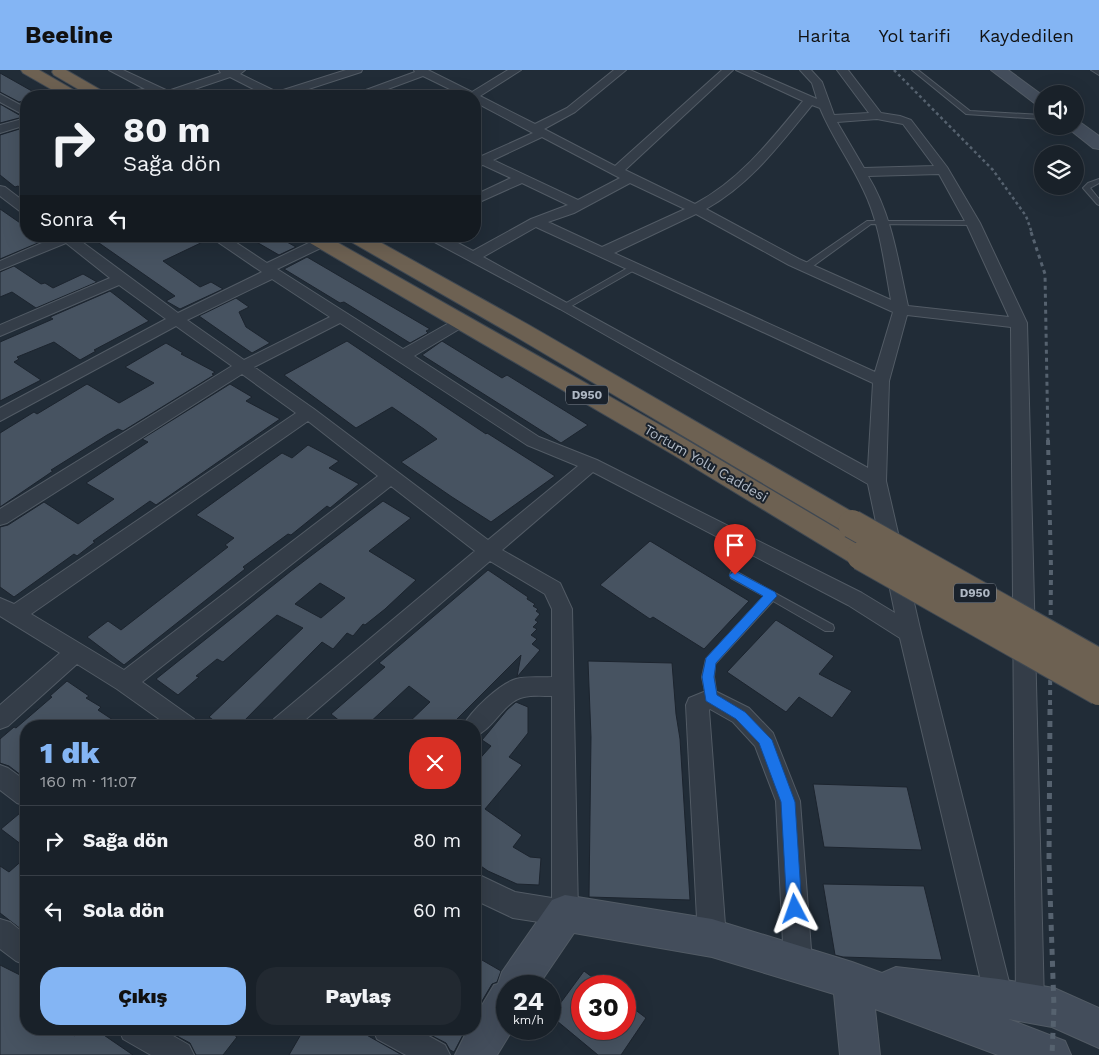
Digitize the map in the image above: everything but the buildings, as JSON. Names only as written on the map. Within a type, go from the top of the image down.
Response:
[{"type":"highway","points":[[28,70],[63,90]]},
{"type":"highway","points":[[56,70],[91,90]]},
{"type":"highway","name":"Tortum Yolu Caddesi","points":[[322,242],[680,448],[861,556],[1099,691]]},
{"type":"highway","name":"Tortum Yolu Caddesi","points":[[366,242],[529,335],[852,524],[1099,663]]},
{"type":"street","points":[[114,70],[152,90]]},
{"type":"street","points":[[295,90],[357,70]]},
{"type":"street","points":[[481,92],[516,70]]},
{"type":"street","points":[[481,161],[539,131],[571,110],[621,70]]},
{"type":"street","points":[[617,171],[728,70]]},
{"type":"street","points":[[741,70],[825,107]]},
{"type":"street","points":[[805,70],[817,82],[836,132],[870,189],[883,221],[901,310],[880,381],[877,482],[910,633],[1014,1000]]},
{"type":"street","points":[[842,70],[877,116]]},
{"type":"street","points":[[998,70],[1034,96]]},
{"type":"street","points":[[176,90],[231,71],[265,90]]},
{"type":"street","points":[[374,90],[422,71],[458,90]]},
{"type":"street","points":[[0,97],[20,109]]},
{"type":"street","points":[[602,253],[633,236],[696,209],[725,191],[758,161],[810,100]]},
{"type":"street","points":[[481,101],[630,178],[696,209],[806,267],[901,310],[1018,324]]},
{"type":"street","points":[[482,114],[496,108]]},
{"type":"street","points":[[831,119],[877,116],[900,118],[907,122],[943,170],[973,223],[1018,324],[1014,1000]]},
{"type":"street","points":[[0,129],[20,123]]},
{"type":"street","points":[[1084,133],[1099,144]]},
{"type":"street","points":[[481,163],[522,178],[579,205]]},
{"type":"street","points":[[860,172],[943,170]]},
{"type":"street","points":[[481,197],[522,178]]},
{"type":"street","points":[[472,256],[536,222],[579,205],[630,178]]},
{"type":"street","points":[[0,190],[20,205]]},
{"type":"street","points":[[536,222],[880,381]]},
{"type":"street","points":[[0,266],[54,242]]},
{"type":"street","points":[[72,242],[120,279],[308,413],[488,550],[553,589],[562,609],[565,913],[523,975]]},
{"type":"street","points":[[225,242],[533,441],[591,464],[855,599],[910,633]]},
{"type":"street","points":[[0,415],[269,271],[312,242]]},
{"type":"street","points":[[445,242],[565,306],[877,482]]},
{"type":"street","points":[[0,331],[120,279]]},
{"type":"street","points":[[0,518],[244,366],[341,317]]},
{"type":"street","points":[[401,357],[461,322]]},
{"type":"street","points":[[178,720],[124,682],[8,610],[308,413]]},
{"type":"street","points":[[289,720],[591,464]]},
{"type":"street","points":[[124,682],[391,476]]},
{"type":"street","points":[[0,719],[76,652]]},
{"type":"street","points":[[481,720],[502,699],[518,688],[562,686]]},
{"type":"street","points":[[712,938],[697,705],[711,698],[741,716],[765,740],[788,802],[798,963]]},
{"type":"street","points":[[0,776],[20,791]]},
{"type":"street","points":[[481,889],[513,905],[712,938],[798,963],[852,981],[1051,1055]]},
{"type":"street","points":[[0,932],[20,947]]},
{"type":"street","points":[[852,981],[1014,1000],[1054,1008],[1099,1028]]},
{"type":"street","points":[[852,981],[860,1055]]},
{"type":"street","points":[[475,1055],[496,1019]]},
{"type":"street","points":[[144,1035],[179,1055]]},
{"type":"street","points":[[398,1035],[435,1055]]},
{"type":"lane","points":[[915,70],[968,113],[1034,117]]},
{"type":"lane","points":[[1099,182],[1090,184],[1086,188],[1099,203]]},
{"type":"lane","points":[[806,267],[869,222],[973,223]]},
{"type":"lane","points":[[565,306],[634,268]]},
{"type":"lane","points":[[735,575],[829,628]]},
{"type":"lane","points":[[711,698],[708,677],[710,662],[771,596]]},
{"type":"railway","points":[[894,70],[993,170],[1026,216],[1032,233]]},
{"type":"railway","points":[[1031,232],[1045,274],[1048,442]]},
{"type":"railway","points":[[1048,440],[1051,568],[1050,710]]},
{"type":"railway","points":[[1050,709],[1049,862],[1054,1008],[1052,1055]]},
{"type":"route","points":[[735,575],[771,596],[710,662],[708,677],[711,698],[741,716],[765,740],[788,802],[795,909]]}]
